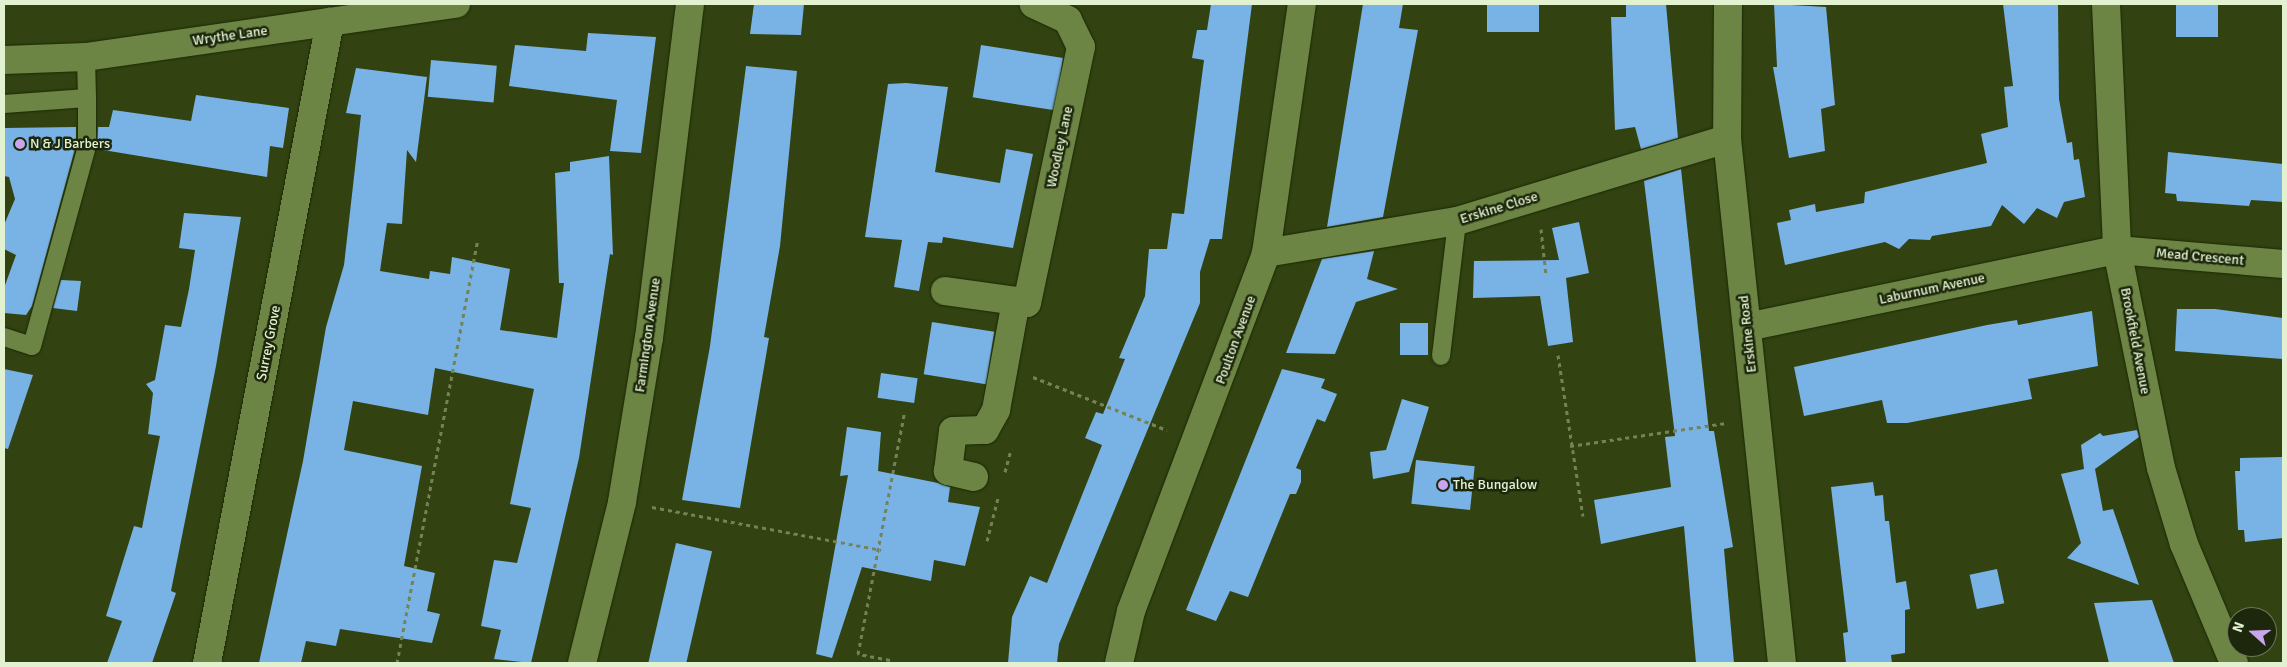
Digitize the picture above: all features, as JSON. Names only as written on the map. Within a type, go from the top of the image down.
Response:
[{"type":"street","name":"Wrythe Lane","points":[[4,60],[86,57],[456,4]]},
{"type":"street","name":"Farmington Avenue","points":[[582,663],[622,502],[649,338],[690,4]]},
{"type":"street","name":"Woodley Lane","points":[[1016,301],[1027,303],[1081,47],[1068,20],[1033,4]]},
{"type":"street","name":"Poulton Avenue","points":[[1119,663],[1131,611],[1198,442],[1266,253],[1302,4]]},
{"type":"street","name":"Erskine Road","points":[[1728,4],[1727,140],[1782,663]]},
{"type":"street","name":"Brookfield Avenue","points":[[2106,4],[2117,250],[2161,468],[2184,544],[2234,663]]},
{"type":"street","name":"Surrey Grove","points":[[207,663],[330,22]]},
{"type":"street","name":"Erskine Close","points":[[1266,253],[1457,220],[1727,140]]},
{"type":"street","name":"Mead Crescent","points":[[2117,250],[2283,264]]},
{"type":"street","name":"Laburnum Avenue","points":[[1748,327],[2117,250]]},
{"type":"street","points":[[945,291],[1016,301],[996,410],[985,430],[954,431],[948,470],[974,477]]},
{"type":"lane","points":[[4,337],[32,346],[87,146],[86,57]]},
{"type":"lane","points":[[4,104],[87,98]]},
{"type":"lane","points":[[1441,356],[1457,220]]},
{"type":"path","points":[[1537,196],[1546,275]]},
{"type":"path","points":[[397,663],[478,239]]},
{"type":"path","points":[[1558,355],[1570,446],[1583,516]]},
{"type":"path","points":[[1030,376],[1198,442]]},
{"type":"path","points":[[890,660],[858,654],[881,550],[904,414]]},
{"type":"path","points":[[1570,446],[1757,418]]},
{"type":"path","points":[[622,502],[881,550]]},
{"type":"building","points":[[754,4],[804,4],[801,35],[750,34]]},
{"type":"building","points":[[1211,4],[1252,4],[1222,239],[1210,239],[1200,272],[1200,303],[1059,644],[1057,663],[1008,663],[1012,617],[1030,576],[1047,583],[1102,445],[1085,438],[1096,412],[1103,414],[1125,359],[1119,358],[1145,296],[1149,249],[1167,249],[1172,213],[1184,214],[1204,60],[1192,58],[1197,30],[1207,30]]},
{"type":"building","points":[[1363,4],[1403,4],[1399,28],[1418,30],[1383,217],[1327,227]]},
{"type":"building","points":[[1487,4],[1539,4],[1539,32],[1487,32]]},
{"type":"building","points":[[1626,4],[1666,4],[1678,138],[1641,149],[1635,127],[1615,130],[1611,17],[1626,17]]},
{"type":"building","points":[[1774,4],[1826,7],[1835,105],[1821,109],[1825,151],[1789,158],[1773,67],[1777,67]]},
{"type":"building","points":[[2003,4],[2058,4],[2059,99],[2067,143],[2072,142],[2074,160],[2079,159],[2085,197],[2064,202],[2057,218],[2037,208],[2024,224],[2002,205],[1991,226],[1932,236],[1930,240],[1909,239],[1899,249],[1885,242],[1785,265],[1777,223],[1791,220],[1789,210],[1815,204],[1816,212],[1864,203],[1865,192],[1987,163],[1981,134],[2008,127],[2004,87],[2013,86]]},
{"type":"building","points":[[2176,4],[2218,4],[2218,37],[2176,37]]},
{"type":"building","points":[[588,33],[656,37],[641,153],[610,151],[617,100],[509,86],[515,45],[586,51]]},
{"type":"building","points":[[981,45],[1063,58],[1055,110],[973,97]]},
{"type":"building","points":[[431,60],[497,66],[494,103],[428,97]]},
{"type":"building","points":[[746,66],[797,71],[780,246],[764,337],[769,338],[740,508],[682,500],[710,346]]},
{"type":"building","points":[[356,68],[427,77],[416,162],[407,150],[402,224],[387,223],[380,271],[429,279],[430,271],[450,274],[452,257],[510,269],[500,330],[557,338],[564,283],[559,283],[555,173],[570,171],[570,162],[609,156],[613,255],[610,254],[579,458],[531,663],[494,659],[501,630],[481,626],[494,560],[517,563],[531,508],[510,504],[534,389],[435,368],[428,415],[353,401],[344,450],[422,466],[404,566],[435,573],[427,611],[440,614],[432,643],[340,629],[336,646],[306,641],[301,663],[259,663],[303,461],[326,327],[344,265],[361,115],[346,113]]},
{"type":"building","points":[[906,83],[948,87],[935,172],[1000,183],[1006,149],[1033,154],[1013,248],[943,237],[942,243],[928,242],[919,291],[894,287],[902,240],[865,237],[888,84]]},
{"type":"building","points":[[196,95],[289,108],[283,148],[270,146],[267,177],[97,149],[98,127],[109,127],[113,110],[191,121]]},
{"type":"building","points":[[76,127],[76,145],[32,306],[26,315],[4,313],[4,288],[16,255],[4,249],[4,225],[15,199],[9,177],[4,176],[4,128]]},
{"type":"building","points":[[2168,152],[2283,164],[2283,202],[2251,200],[2249,206],[2177,201],[2176,194],[2165,193]]},
{"type":"building","points":[[1681,169],[1709,431],[1714,431],[1733,547],[1724,549],[1734,663],[1696,663],[1684,526],[1601,544],[1594,500],[1671,487],[1665,437],[1675,436],[1644,181]]},
{"type":"building","points":[[184,213],[241,217],[216,366],[171,591],[176,593],[152,663],[107,663],[122,621],[106,616],[134,526],[142,528],[160,436],[148,434],[153,393],[146,384],[155,380],[165,325],[181,327],[189,289],[195,250],[179,248]]},
{"type":"building","points":[[1579,222],[1589,273],[1566,278],[1573,342],[1548,346],[1540,296],[1473,298],[1474,261],[1559,260],[1552,228]]},
{"type":"building","points":[[1374,251],[1367,279],[1398,289],[1356,302],[1335,354],[1286,353],[1322,259]]},
{"type":"building","points":[[61,280],[81,281],[77,311],[53,308]]},
{"type":"building","points":[[2177,309],[2215,309],[2283,318],[2283,359],[2175,351]]},
{"type":"building","points":[[2092,311],[2098,366],[2028,379],[2032,399],[1907,423],[1887,423],[1882,400],[1804,416],[1794,367],[1987,325],[2017,320],[2018,325]]},
{"type":"building","points":[[932,322],[994,332],[986,384],[924,374]]},
{"type":"building","points":[[1400,323],[1428,323],[1428,355],[1400,355]]},
{"type":"building","points":[[4,369],[33,375],[8,449],[4,448]]},
{"type":"building","points":[[1282,369],[1325,379],[1321,388],[1337,394],[1325,422],[1317,419],[1296,468],[1301,470],[1301,482],[1296,494],[1290,494],[1248,597],[1230,591],[1216,621],[1186,610]]},
{"type":"building","points":[[881,373],[918,378],[914,403],[878,398]]},
{"type":"building","points":[[1402,399],[1429,407],[1409,472],[1373,479],[1370,452],[1386,450]]},
{"type":"building","points":[[847,427],[881,432],[878,471],[950,487],[948,502],[980,507],[965,566],[934,560],[931,581],[862,567],[832,658],[816,654],[848,475],[840,476]]},
{"type":"building","points":[[2137,430],[2139,437],[2095,469],[2103,511],[2113,509],[2139,585],[2067,558],[2081,543],[2061,474],[2084,469],[2081,445],[2100,433],[2103,436]]},
{"type":"building","points":[[2283,457],[2283,538],[2245,542],[2244,530],[2238,530],[2235,471],[2240,471],[2240,458]]},
{"type":"building","name":"The Bungalow","points":[[1416,460],[1475,466],[1470,510],[1411,504]]},
{"type":"building","points":[[1873,482],[1875,496],[1883,495],[1885,521],[1889,521],[1896,583],[1906,581],[1910,609],[1905,610],[1905,653],[1891,655],[1892,663],[1846,663],[1843,633],[1848,632],[1831,487]]},
{"type":"building","points":[[676,543],[712,551],[686,663],[648,663]]},
{"type":"building","points":[[1997,569],[2004,603],[1977,609],[1970,575]]},
{"type":"building","points":[[2152,600],[2174,663],[2109,663],[2094,603]]},
{"type":"place","name":"N & J Barbers","points":[[20,144]]},
{"type":"place","name":"The Bungalow","points":[[1443,485]]}]
